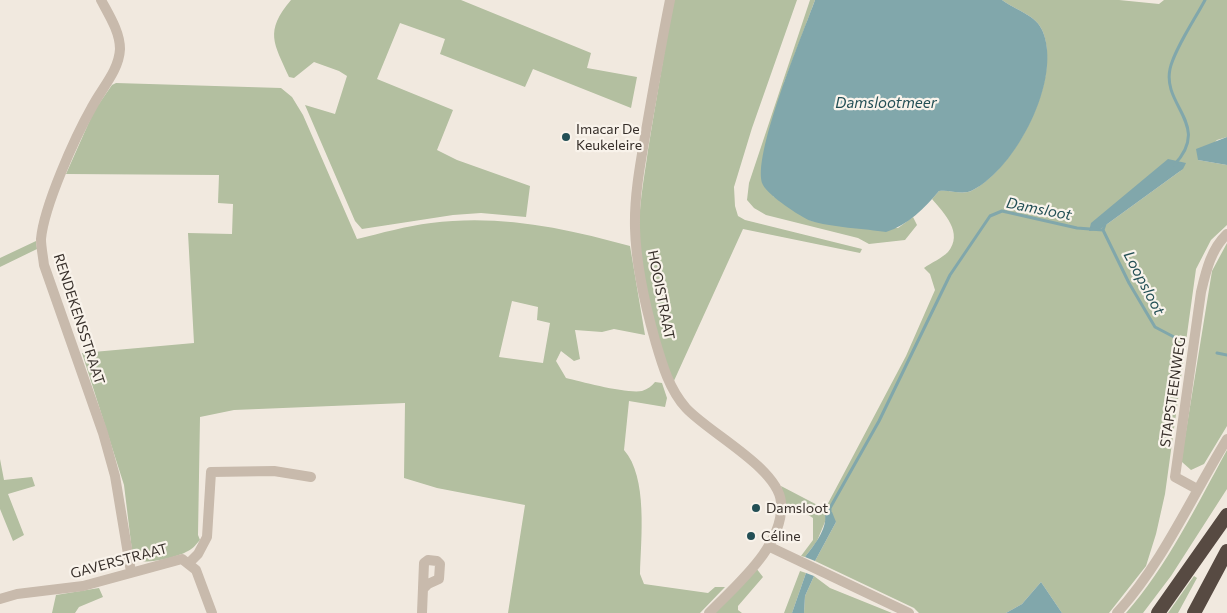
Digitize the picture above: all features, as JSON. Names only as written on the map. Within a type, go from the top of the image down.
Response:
[{"type":"highway","points":[[1158,613],[1227,515]]},
{"type":"highway","points":[[1194,613],[1227,550]]},
{"type":"street","name":"RENDEKENSSTRAAT","points":[[101,0],[116,30],[120,48],[118,61],[76,138],[52,199],[42,237],[42,248],[44,265],[103,433],[115,476],[131,572]]},
{"type":"street","name":"HOOISTRAAT","points":[[670,0],[641,162],[636,202],[635,234],[645,296],[662,363],[678,398],[691,413],[765,474],[780,493],[780,517],[770,547]]},
{"type":"street","name":"STAPSTEENWEG","points":[[1197,489],[1175,477],[1201,292],[1207,266],[1219,241],[1227,234]]},
{"type":"street","points":[[1117,613],[1133,595],[1153,567],[1227,439]]},
{"type":"street","points":[[189,562],[198,554],[207,537],[211,472],[274,471],[311,477]]},
{"type":"street","points":[[709,613],[770,547],[909,613]]},
{"type":"street","name":"GAVERSTRAAT","points":[[0,598],[17,594],[83,586],[182,559],[189,562],[196,570],[212,613]]},
{"type":"street","points":[[422,613],[423,589]]},
{"type":"green space","points":[[291,0],[461,0],[591,53],[587,68],[637,77],[631,108],[533,69],[525,87],[440,54],[445,39],[400,23],[377,79],[453,110],[437,150],[457,160],[530,186],[526,217],[481,213],[453,215],[362,229],[355,221],[305,105],[335,114],[347,76],[314,62],[294,78],[289,77],[274,38],[277,21]]},
{"type":"green space","points":[[673,0],[797,0],[752,128],[734,187],[735,206],[738,216],[745,220],[862,249],[860,253],[743,229],[673,383],[661,350],[652,315],[639,232],[643,185]]},
{"type":"green space","points":[[810,0],[815,0],[784,83],[773,196],[811,221],[898,228],[913,217],[917,225],[905,240],[869,244],[858,238],[766,215],[754,208],[747,200],[749,183]]},
{"type":"green space","points":[[1002,0],[1119,0],[1159,4],[1164,0],[1227,0],[1227,137],[1217,140],[1198,160],[1227,165],[1227,225],[1211,240],[1196,269],[1165,494],[1156,534],[1146,566],[1109,613],[1062,613],[1041,582],[1022,604],[1006,613],[919,613],[914,608],[815,561],[836,522],[827,517],[817,541],[805,557],[801,556],[813,540],[813,518],[796,507],[785,505],[781,486],[825,509],[906,356],[935,290],[930,274],[924,268],[946,254],[952,245],[954,238],[951,224],[932,199],[939,191],[969,192],[989,179],[1019,143],[1031,120],[1046,74],[1047,52],[1043,32],[1031,17]],"holes":[[[1183,169],[1099,230],[1092,223]]]},
{"type":"green space","points":[[116,83],[281,88],[292,97],[303,115],[357,239],[422,224],[482,220],[556,228],[630,246],[645,335],[614,329],[602,332],[575,330],[580,359],[574,361],[561,351],[556,361],[566,378],[605,387],[626,391],[642,391],[655,382],[662,383],[667,398],[665,407],[629,401],[624,450],[632,462],[640,492],[642,526],[640,574],[644,584],[708,593],[715,587],[725,587],[700,613],[508,613],[525,505],[437,488],[404,478],[405,403],[234,410],[200,417],[198,535],[200,540],[190,550],[169,558],[144,562],[133,559],[124,485],[82,353],[194,343],[188,233],[232,234],[233,204],[218,203],[219,175],[66,174],[94,111],[112,85]],"holes":[[[512,301],[538,307],[537,320],[550,323],[543,363],[499,357]]]},
{"type":"green space","points":[[36,241],[37,249],[0,267],[0,258]]},
{"type":"green space","points":[[1227,243],[1227,426],[1204,464],[1191,470],[1182,462],[1182,456],[1212,271]]},
{"type":"green space","points":[[1227,450],[1227,489],[1171,576],[1143,613],[1126,613],[1168,556]]},
{"type":"green space","points":[[0,459],[4,480],[32,477],[35,486],[8,494],[24,535],[13,541],[0,509]]},
{"type":"green space","points":[[756,568],[763,577],[738,606],[738,610],[742,613],[715,613]]},
{"type":"green space","points":[[800,571],[806,573],[792,613],[784,613]]},
{"type":"green space","points":[[814,576],[830,588],[892,613],[804,613],[805,596]]},
{"type":"green space","points":[[1194,576],[1197,578],[1178,613],[1168,613]]},
{"type":"green space","points":[[99,588],[103,597],[79,607],[75,613],[52,613],[56,595]]},
{"type":"water","name":"Damslootmeer","points":[[815,0],[1002,0],[1036,21],[1043,32],[1047,52],[1046,74],[1041,97],[1019,143],[1005,163],[989,179],[969,192],[939,191],[916,215],[902,225],[886,232],[811,221],[771,195],[763,185],[761,171],[764,149],[780,94]]},
{"type":"water","points":[[1227,137],[1227,165],[1198,160],[1196,149]]},
{"type":"water","points":[[1168,159],[1186,163],[1183,169],[1099,230],[1089,231],[1091,223]]},
{"type":"water","points":[[824,510],[832,512],[836,522],[815,561],[805,557],[817,541],[823,528],[825,522]]},
{"type":"water","points":[[806,573],[814,576],[805,596],[804,613],[792,613]]},
{"type":"water","points":[[1041,582],[1062,613],[1006,613],[1022,604]]},
{"type":"waterway","name":"Damsloot","points":[[1174,165],[1184,151],[1188,138],[1187,127],[1169,82],[1170,69],[1180,44],[1205,0]]},
{"type":"waterway","name":"Damsloot","points":[[830,515],[830,508],[879,421],[950,275],[990,216],[1002,211],[1077,228],[1103,230],[1105,224]]},
{"type":"waterway","name":"Loopsloot","points":[[1103,230],[1129,283],[1155,327],[1174,337]]},
{"type":"waterway","name":"Loopsloot","points":[[1217,353],[1227,355]]},
{"type":"place","name":"Imacar De Keukeleire","points":[[566,137]]},
{"type":"place","name":"Damsloot","points":[[756,508]]},
{"type":"place","name":"Céline","points":[[751,536]]}]
